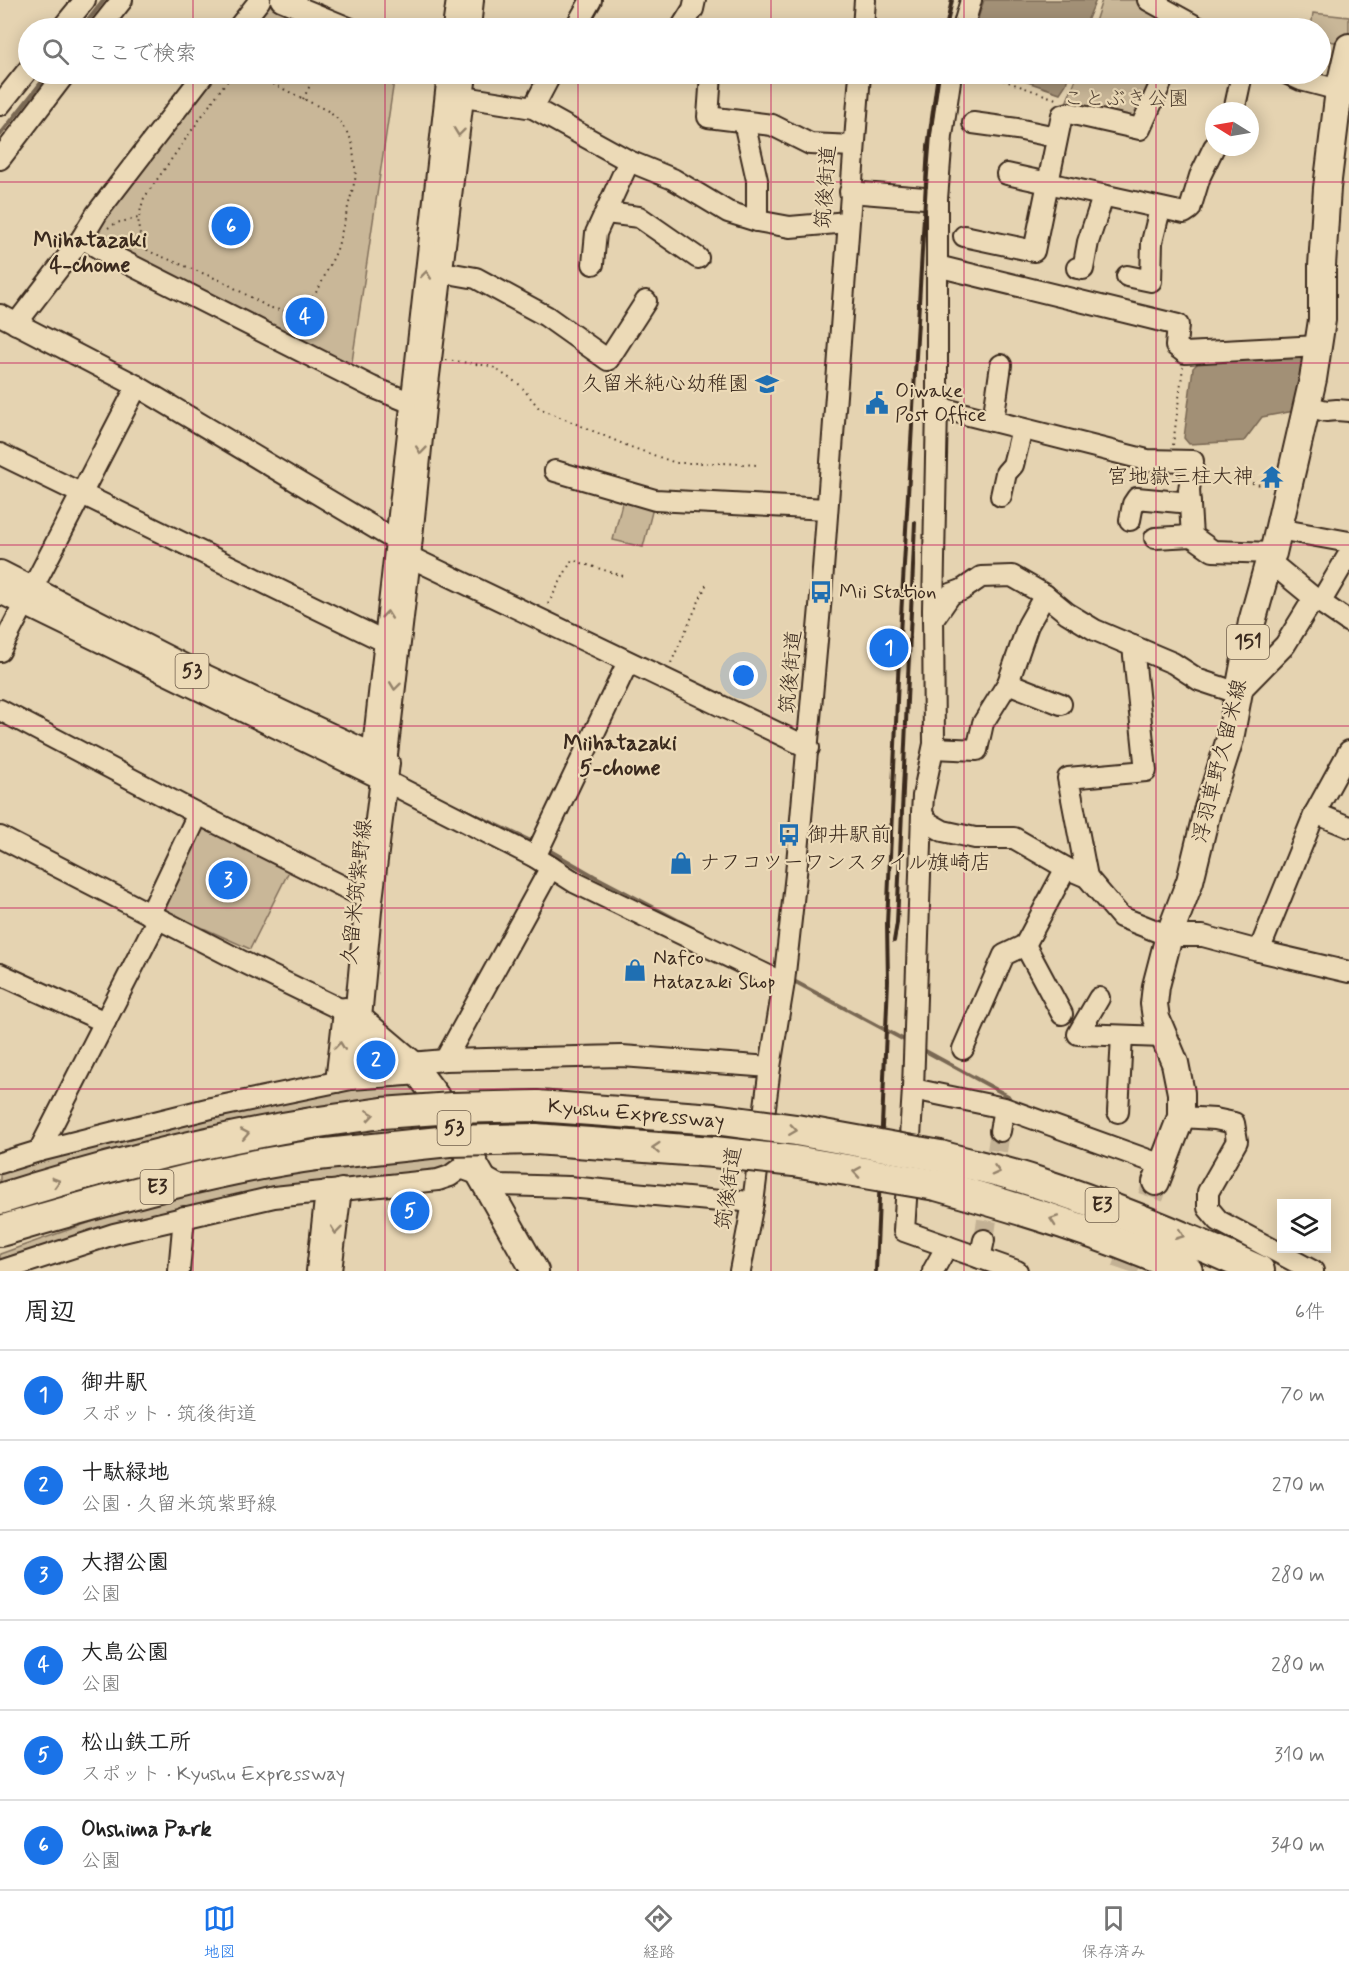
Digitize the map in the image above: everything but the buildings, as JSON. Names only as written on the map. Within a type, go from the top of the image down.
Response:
[{"type":"highway","name":"Kyushu Expressway","points":[[0,1199],[58,1181],[204,1143],[312,1123],[382,1113],[452,1108],[537,1106],[714,1119],[796,1130],[938,1171],[1024,1210],[1117,1242],[1187,1271]]},
{"type":"highway","name":"Kyushu Expressway","points":[[0,1231],[141,1190],[285,1159],[449,1142],[535,1139],[714,1152],[1032,1181],[1193,1240],[1259,1271]]},
{"type":"highway","points":[[0,1246],[143,1198],[285,1159]]},
{"type":"main road","name":"浮羽草野久留米線","points":[[1159,1173],[1181,1117],[1181,1093],[1175,1063],[1156,1018],[1154,1004],[1156,986],[1169,936],[1190,881],[1207,811],[1230,739],[1252,622],[1273,548],[1307,406],[1322,320],[1322,266],[1327,188],[1339,90],[1348,57]]},
{"type":"main road","name":"53","points":[[0,574],[28,597],[194,673],[378,769]]},
{"type":"main road","name":"久留米筑紫野線","points":[[351,1014],[356,893],[378,769]]},
{"type":"main road","name":"久留米筑紫野線","points":[[351,1014],[369,900],[378,769]]},
{"type":"main road","name":"53","points":[[351,1014],[416,1069],[435,1095],[535,1271]]},
{"type":"street","points":[[70,18],[85,0]]},
{"type":"street","points":[[108,18],[122,0]]},
{"type":"street","points":[[246,18],[260,0]]},
{"type":"street","points":[[281,0],[325,18]]},
{"type":"street","points":[[454,18],[457,0]]},
{"type":"street","points":[[471,18],[473,0]]},
{"type":"street","points":[[581,18],[591,0]]},
{"type":"street","points":[[687,18],[695,0]]},
{"type":"street","points":[[864,18],[866,0]]},
{"type":"street","points":[[966,18],[971,0]]},
{"type":"street","points":[[1148,0],[1177,18]]},
{"type":"street","points":[[0,105],[18,82]]},
{"type":"street","points":[[0,159],[57,84]]},
{"type":"street","points":[[196,84],[97,213],[82,238],[8,320],[137,386],[395,540],[410,557],[808,748]]},
{"type":"street","points":[[447,84],[395,540],[392,646],[378,769],[576,882],[784,978]]},
{"type":"street","points":[[455,84],[464,97],[533,108],[629,161],[673,179],[728,212],[757,222],[790,227],[848,222]]},
{"type":"street","points":[[392,646],[410,557],[431,359],[465,84]]},
{"type":"street","points":[[533,108],[546,84]]},
{"type":"street","points":[[710,84],[708,117],[772,125],[810,144],[854,146]]},
{"type":"street","name":"筑後街道","points":[[740,1271],[753,1203],[784,978],[808,748],[859,84]]},
{"type":"street","points":[[950,84],[942,136],[937,200],[934,748],[923,796],[913,1089],[904,1231],[947,1246],[982,1249],[1017,1271]]},
{"type":"street","points":[[964,236],[1034,251],[1062,115],[1069,113],[1140,129],[1160,84]]},
{"type":"street","points":[[1236,102],[1240,84]]},
{"type":"street","points":[[1314,84],[1339,90]]},
{"type":"street","points":[[744,122],[757,180],[757,222]]},
{"type":"street","points":[[973,123],[1056,137]]},
{"type":"street","points":[[1007,174],[1103,197],[1184,213],[1190,209],[1200,176],[1210,156]]},
{"type":"street","points":[[592,264],[596,233],[629,161]]},
{"type":"street","points":[[850,192],[937,200]]},
{"type":"street","points":[[1077,268],[1083,269],[1088,242],[1103,197]]},
{"type":"street","points":[[1127,276],[1151,281],[1152,242],[1160,208]]},
{"type":"street","points":[[606,213],[639,217],[698,258]]},
{"type":"street","points":[[82,238],[105,252],[372,387],[412,403]]},
{"type":"street","points":[[937,266],[1178,325],[1176,346],[1185,352],[1318,346]]},
{"type":"street","points":[[442,272],[476,278],[546,316],[608,360],[645,301]]},
{"type":"street","points":[[993,421],[1000,364]]},
{"type":"street","points":[[0,651],[137,386]]},
{"type":"street","points":[[1307,406],[1326,411],[1349,411]]},
{"type":"street","points":[[937,407],[1147,460],[1193,461],[1189,490],[1192,536]]},
{"type":"street","points":[[1001,496],[1006,473],[1013,465],[1022,429]]},
{"type":"street","points":[[0,454],[392,646]]},
{"type":"street","points":[[555,471],[655,500],[827,509]]},
{"type":"street","points":[[1130,520],[1132,504],[1137,498],[1190,503]]},
{"type":"street","points":[[1155,538],[1192,536],[1213,551],[1349,542]]},
{"type":"street","points":[[1273,548],[1317,600],[1349,622]]},
{"type":"street","points":[[933,620],[951,594],[962,590],[981,577],[1012,576],[1045,595],[1067,614],[1095,630],[1173,663],[1199,680],[1238,693],[1286,645],[1349,554]]},
{"type":"street","points":[[0,593],[28,597]]},
{"type":"street","points":[[934,748],[977,750],[983,723],[1008,683],[1028,625],[1045,595]]},
{"type":"street","points":[[1087,877],[1068,778],[1146,771],[1133,646]]},
{"type":"street","points":[[445,1060],[543,862],[628,662]]},
{"type":"street","points":[[1008,683],[1061,704]]},
{"type":"street","points":[[0,710],[198,814],[356,893]]},
{"type":"street","points":[[1259,951],[1315,813],[1349,751]]},
{"type":"street","points":[[922,813],[927,822],[943,831],[975,838],[1014,838],[1066,868],[1087,877],[1121,917],[1169,936],[1203,936],[1349,972]]},
{"type":"street","points":[[1315,813],[1349,827]]},
{"type":"street","points":[[39,1151],[105,1022],[154,917],[198,814]]},
{"type":"street","points":[[0,837],[154,917],[351,1014],[344,1080]]},
{"type":"street","points":[[963,1049],[1004,955],[1025,945],[1066,868]]},
{"type":"street","points":[[1025,945],[1062,1014]]},
{"type":"street","points":[[0,974],[105,1022]]},
{"type":"street","points":[[1099,998],[1078,1034],[1164,1037]]},
{"type":"street","points":[[1118,1112],[1122,1036]]},
{"type":"street","points":[[0,1163],[211,1108],[344,1080],[416,1069],[445,1060],[622,1056],[770,1067]]},
{"type":"street","points":[[913,1089],[1004,1108],[1159,1173]]},
{"type":"street","points":[[1000,1131],[1004,1108]]},
{"type":"street","points":[[1181,1117],[1215,1119],[1234,1123],[1237,1141],[1208,1192],[1208,1208],[1220,1221],[1312,1271]]},
{"type":"street","points":[[0,1271],[114,1234],[184,1217],[274,1197],[438,1180],[450,1176],[460,1168],[498,1185],[579,1188],[753,1203]]},
{"type":"street","points":[[316,1271],[334,1190]]},
{"type":"street","points":[[331,1271],[334,1190]]},
{"type":"street","points":[[178,1271],[184,1217]]},
{"type":"street","points":[[933,1271],[947,1246]]},
{"type":"path","points":[[225,84],[144,198],[138,218],[141,240],[148,251],[222,281],[268,307],[291,313],[305,308],[319,288],[337,250],[356,176],[352,141],[340,121],[328,111],[273,84]]},
{"type":"path","points":[[303,99],[311,84]]},
{"type":"path","points":[[1014,84],[1066,103],[1069,113]]},
{"type":"path","points":[[104,233],[116,223],[138,218]]},
{"type":"path","points":[[126,244],[141,240]]},
{"type":"path","points":[[1185,352],[1173,445],[1186,461]]},
{"type":"path","points":[[431,359],[491,366],[520,385],[539,408],[628,446],[676,463],[757,465]]},
{"type":"path","points":[[539,620],[572,560],[623,576]]},
{"type":"path","points":[[664,679],[708,581]]},
{"type":"green space","points":[[260,0],[281,0],[325,18],[247,18]]},
{"type":"green space","points":[[1102,0],[1147,0],[1171,18],[1096,18]]},
{"type":"green space","points":[[1313,13],[1349,17],[1349,44],[1331,41],[1331,18],[1312,18]]},
{"type":"green space","points":[[201,84],[394,84],[350,375],[82,238]]},
{"type":"green space","name":"ことぶき公園","points":[[1074,84],[1160,84],[1140,129],[1069,113],[1066,103]]},
{"type":"green space","points":[[625,491],[655,500],[643,547],[613,540]]},
{"type":"green space","points":[[205,826],[291,867],[250,949],[163,910],[199,827]]},
{"type":"green space","points":[[366,1040],[399,1068],[359,1071]]},
{"type":"green space","points":[[407,1080],[420,1097],[0,1184],[0,1170],[55,1153],[345,1087]]},
{"type":"green space","points":[[454,1155],[455,1165],[446,1175],[336,1181],[0,1266],[0,1254],[97,1220],[196,1191],[229,1183],[311,1170]]},
{"type":"shaded area","points":[[984,0],[1096,0],[1088,18],[978,18]]},
{"type":"shaded area","points":[[1033,84],[1066,84],[1060,93]]},
{"type":"shaded area","points":[[1295,355],[1302,360],[1294,411],[1262,417],[1244,441],[1189,444],[1184,438],[1193,368],[1201,360]]},
{"type":"waterway","points":[[90,18],[104,0]]},
{"type":"waterway","points":[[0,135],[40,84]]},
{"type":"waterway","points":[[463,809],[535,843]]},
{"type":"waterway","points":[[547,849],[704,934]]},
{"type":"waterway","points":[[790,979],[908,1042]]},
{"type":"waterway","points":[[920,1048],[1008,1096],[1013,1104]]},
{"type":"tunnel","points":[[984,1240],[1000,1131]]},
{"type":"tunnel","points":[[1125,1271],[1156,1182]]},
{"type":"railway","points":[[948,18],[952,0]]},
{"type":"railway","points":[[876,1271],[888,981],[887,924],[900,634],[928,147],[937,84]]},
{"type":"railway","points":[[894,941],[897,923],[915,522]]},
{"type":"place","name":"Ohshima Park","points":[[231,226]]},
{"type":"place","name":"大島公園","points":[[305,317]]},
{"type":"place","name":"久留米純心幼稚園","points":[[767,384]]},
{"type":"place","name":"Oiwake Post Office","points":[[877,403]]},
{"type":"place","name":"宮地嶽三柱大神","points":[[1272,477]]},
{"type":"place","name":"Mii Station","points":[[821,592]]},
{"type":"place","name":"御井駅","points":[[889,648]]},
{"type":"place","name":"御井駅前","points":[[789,835]]},
{"type":"place","name":"ナフコツーワンスタイル旗崎店","points":[[681,863]]},
{"type":"place","name":"大摺公園","points":[[228,880]]},
{"type":"place","name":"Nafco Hatazaki Shop","points":[[635,970]]},
{"type":"place","name":"十駄緑地","points":[[376,1060]]},
{"type":"place","name":"松山鉄工所","points":[[410,1211]]},
{"type":"district","name":"Miihatazaki 4-chome","points":[[90,254]]},
{"type":"district","name":"Miihatazaki 5-chome","points":[[620,756]]}]
